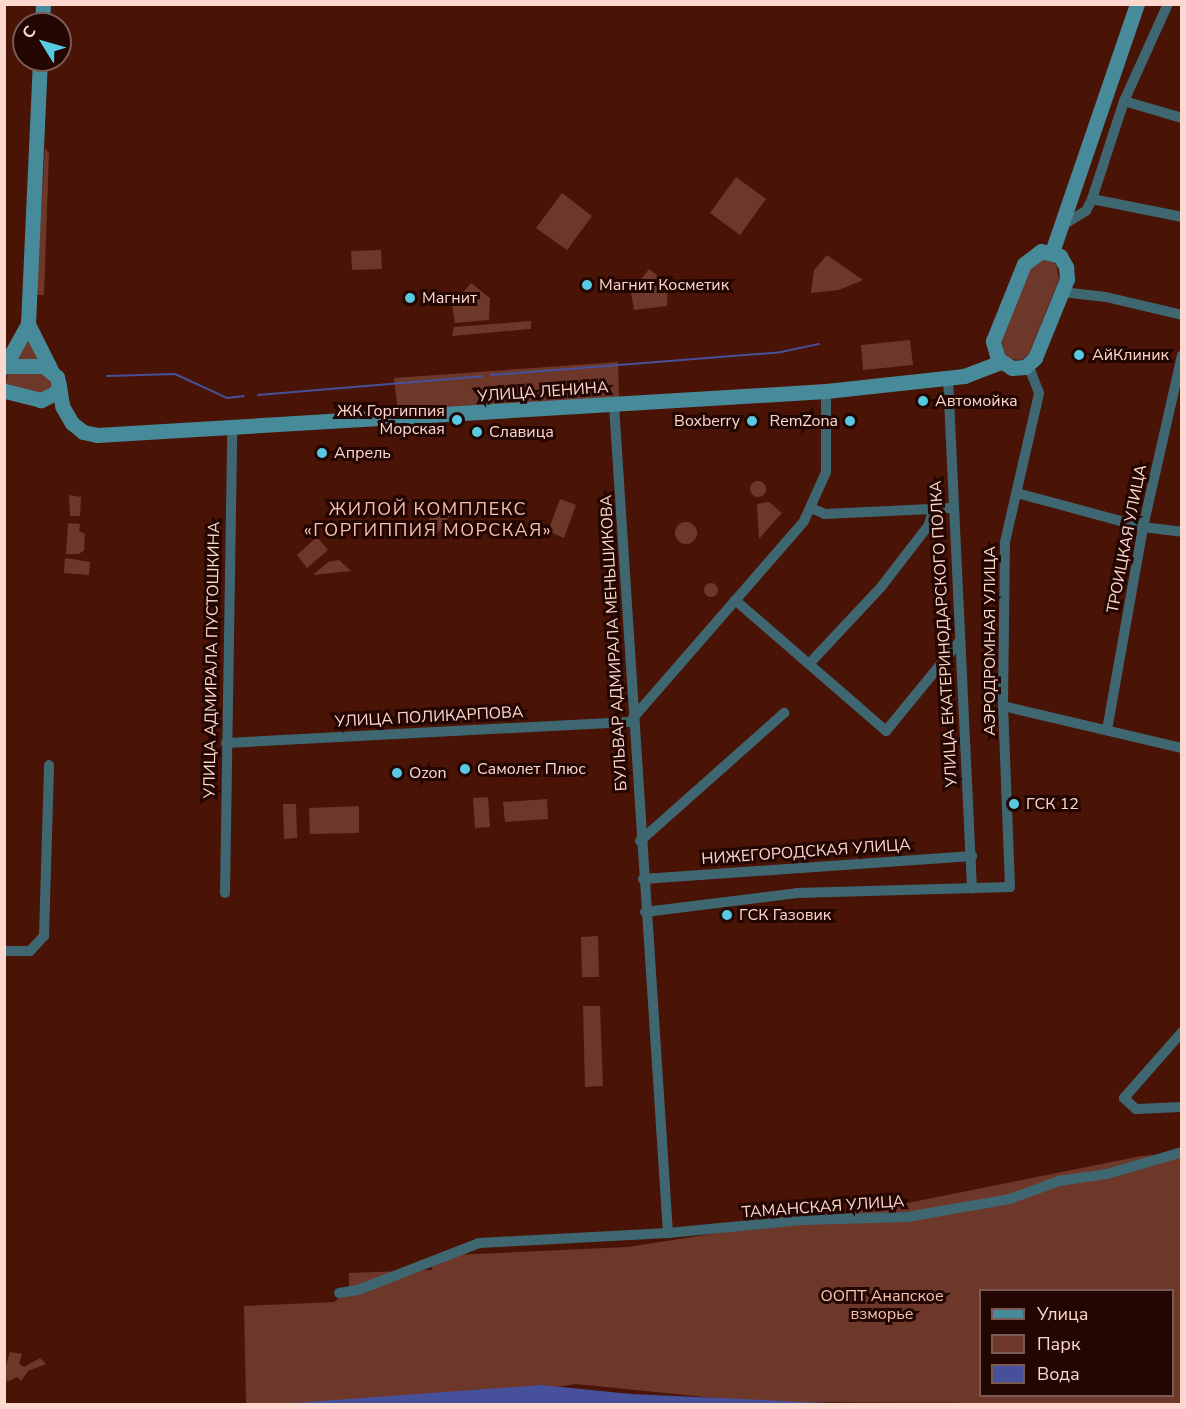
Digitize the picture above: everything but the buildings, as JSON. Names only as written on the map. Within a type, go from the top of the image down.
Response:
[{"type":"street","points":[[1052,252],[1137,4]]},
{"type":"street","points":[[1060,228],[1086,211],[1092,199],[1125,101],[1168,4]]},
{"type":"street","points":[[5,366],[28,324],[39,72]]},
{"type":"street","points":[[1125,101],[1182,118]]},
{"type":"street","points":[[1092,199],[1182,217]]},
{"type":"street","points":[[1052,252],[1062,259],[1067,271],[1062,292],[1038,353],[1028,365],[1012,369],[1001,362],[994,353],[993,341],[1022,269],[1033,254],[1052,252]]},
{"type":"street","points":[[1062,292],[1107,297],[1182,315]]},
{"type":"street","points":[[5,392],[62,406],[59,386],[28,324]]},
{"type":"street","name":"ТРОИЦКАЯ УЛИЦА","points":[[1107,730],[1143,527],[1182,355]]},
{"type":"street","name":"УЛИЦА ЛЕНИНА","points":[[62,406],[83,432],[97,435],[826,391],[974,374],[1001,362]]},
{"type":"street","points":[[5,366],[32,364],[51,370]]},
{"type":"street","name":"АЭРОДРОМНАЯ УЛИЦА","points":[[972,888],[1010,887],[1003,706],[1005,542],[1039,393],[1028,365]]},
{"type":"street","name":"УЛИЦА ЕКАТЕРИНОДАРСКОГО ПОЛКА","points":[[948,378],[958,643],[972,856],[972,888]]},
{"type":"street","points":[[40,400],[55,393],[59,386]]},
{"type":"street","points":[[633,719],[810,508],[826,472],[826,391]]},
{"type":"street","name":"БУЛЬВАР АДМИРАЛА МЕНЬШИКОВА","points":[[614,405],[640,842],[668,1233]]},
{"type":"street","name":"УЛИЦА АДМИРАЛА ПУСТОШКИНА","points":[[225,893],[232,428]]},
{"type":"street","points":[[1017,493],[1143,527],[1182,532]]},
{"type":"street","points":[[810,508],[825,514],[952,508]]},
{"type":"street","points":[[809,664],[881,587],[930,525],[933,508]]},
{"type":"street","points":[[735,600],[886,731],[958,643]]},
{"type":"street","points":[[1003,706],[1182,748]]},
{"type":"street","points":[[640,842],[784,713]]},
{"type":"street","name":"УЛИЦА ПОЛИКАРПОВА","points":[[226,743],[633,719]]},
{"type":"street","points":[[4,951],[30,951],[44,936],[49,765]]},
{"type":"street","name":"НИЖЕГОРОДСКАЯ УЛИЦА","points":[[643,879],[972,856]]},
{"type":"street","points":[[645,912],[797,893],[972,888]]},
{"type":"street","points":[[1181,1034],[1124,1098],[1136,1109],[1182,1107]]},
{"type":"street","name":"ТАМАНСКАЯ УЛИЦА","points":[[339,1293],[358,1290],[461,1252],[479,1243],[668,1233],[953,1211],[1010,1198],[1059,1181],[1107,1174],[1182,1152]]},
{"type":"green space","points":[[45,148],[49,153],[44,295],[36,295]]},
{"type":"green space","points":[[736,177],[766,199],[740,235],[710,213]]},
{"type":"green space","points":[[562,193],[592,216],[567,250],[536,228]]},
{"type":"green space","points":[[381,250],[382,269],[352,270],[351,251]]},
{"type":"green space","points":[[827,255],[863,280],[839,290],[811,293],[814,270]]},
{"type":"green space","points":[[1042,259],[1056,264],[1059,279],[1029,354],[1021,360],[1011,359],[1003,353],[1002,339],[1031,267]]},
{"type":"green space","points":[[649,269],[668,284],[667,306],[634,310],[631,292]]},
{"type":"green space","points":[[471,283],[490,298],[489,320],[455,323],[452,306]]},
{"type":"green space","points":[[531,321],[531,329],[452,336],[454,327]]},
{"type":"green space","points":[[28,339],[44,363],[14,360]]},
{"type":"green space","points":[[910,340],[913,365],[863,370],[861,345]]},
{"type":"green space","points":[[618,362],[619,398],[398,411],[394,378]]},
{"type":"green space","points":[[8,372],[43,372],[54,382],[45,395],[5,388]]},
{"type":"green space","points":[[758,481],[764,483],[766,489],[764,495],[758,497],[752,495],[750,489],[752,483]]},
{"type":"green space","points":[[69,495],[81,497],[80,516],[70,516]]},
{"type":"green space","points":[[560,499],[576,505],[564,538],[548,531]]},
{"type":"green space","points":[[769,502],[782,513],[759,539],[757,504]]},
{"type":"green space","points":[[437,507],[450,515],[436,536],[424,528]]},
{"type":"green space","points":[[686,522],[694,525],[697,533],[694,541],[686,544],[678,541],[675,533],[678,525]]},
{"type":"green space","points":[[68,523],[80,524],[79,531],[85,534],[84,550],[79,554],[66,554]]},
{"type":"green space","points":[[317,537],[328,550],[307,568],[297,555]]},
{"type":"green space","points":[[65,558],[90,562],[89,575],[64,573]]},
{"type":"green space","points":[[339,560],[351,571],[313,575],[328,562]]},
{"type":"green space","points":[[711,583],[716,585],[718,590],[716,595],[711,597],[706,595],[704,590],[706,585]]},
{"type":"green space","points":[[488,797],[490,827],[475,828],[473,798]]},
{"type":"green space","points":[[547,799],[548,819],[505,822],[503,802]]},
{"type":"green space","points":[[283,804],[296,804],[297,838],[284,839]]},
{"type":"green space","points":[[359,806],[359,833],[310,834],[309,808]]},
{"type":"green space","points":[[598,936],[599,977],[582,977],[581,937]]},
{"type":"green space","points":[[583,1006],[600,1006],[603,1086],[585,1087]]},
{"type":"green space","name":"ООПТ Анапское взморье","points":[[1181,1153],[1181,1404],[755,1402],[576,1384],[447,1404],[246,1404],[244,1306],[334,1302],[349,1289],[349,1273],[432,1270],[432,1256],[628,1247],[908,1203],[1141,1156]]},
{"type":"green space","points":[[10,1352],[22,1354],[19,1364],[24,1367],[40,1358],[46,1364],[28,1371],[21,1381],[17,1377],[7,1382],[5,1369]]},
{"type":"water","points":[[541,1385],[631,1394],[851,1404],[279,1404]]},
{"type":"waterway","points":[[491,375],[781,352],[819,344]]},
{"type":"waterway","points":[[107,376],[175,374],[227,398],[244,396]]},
{"type":"waterway","points":[[258,395],[482,376]]},
{"type":"place","name":"Магнит Косметик","points":[[587,285]]},
{"type":"place","name":"Магнит","points":[[410,298]]},
{"type":"place","name":"АйКлиник","points":[[1079,355]]},
{"type":"place","name":"Автомойка","points":[[923,401]]},
{"type":"place","name":"ЖК Горгиппия Морская","points":[[457,420]]},
{"type":"place","name":"Boxberry","points":[[752,421]]},
{"type":"place","name":"RemZona","points":[[850,421]]},
{"type":"place","name":"Славица","points":[[477,432]]},
{"type":"place","name":"Апрель","points":[[322,453]]},
{"type":"place","name":"Самолет Плюс","points":[[465,769]]},
{"type":"place","name":"Ozon","points":[[397,773]]},
{"type":"place","name":"ГСК 12","points":[[1014,804]]},
{"type":"place","name":"ГСК Газовик","points":[[727,915]]},
{"type":"district","name":"ЖИЛОЙ КОМПЛЕКС «ГОРГИППИЯ МОРСКАЯ»","points":[[428,520]]}]
